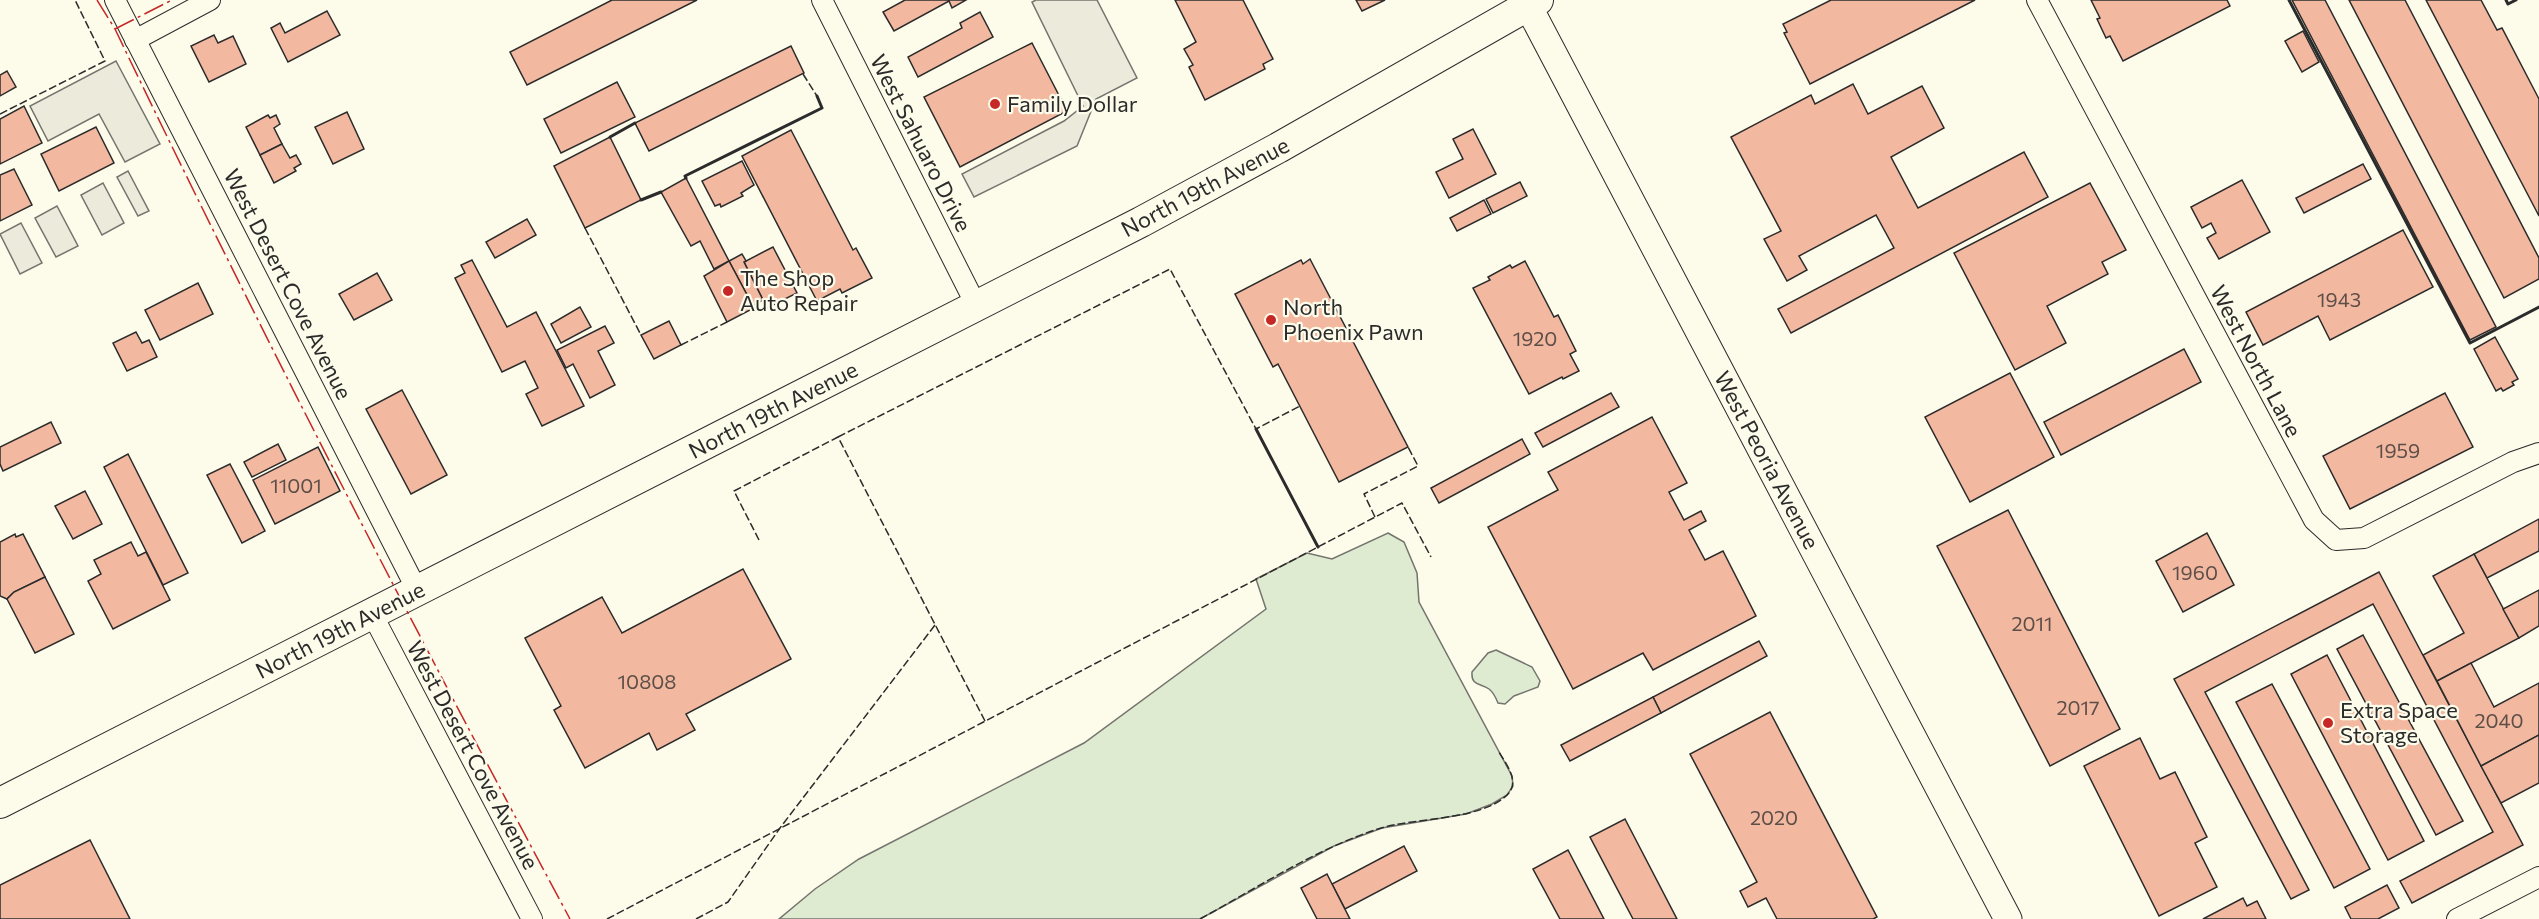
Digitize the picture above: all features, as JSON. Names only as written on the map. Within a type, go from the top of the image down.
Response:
[{"type":"main road","name":"North 19th Avenue","points":[[0,803],[977,307],[1269,153],[1530,2]]},
{"type":"main road","name":"West Peoria Avenue","points":[[1530,2],[2008,919]]},
{"type":"street","name":"West Desert Cove Avenue","points":[[115,0],[417,590]]},
{"type":"street","points":[[135,40],[210,0]]},
{"type":"street","name":"West Sahuaro Drive","points":[[822,0],[977,307]]},
{"type":"street","name":"West North Lane","points":[[2037,0],[2314,520],[2336,540],[2364,538],[2513,462],[2539,453]]},
{"type":"street","name":"West Desert Cove Avenue","points":[[372,614],[532,919]]},
{"type":"street","points":[[2457,919],[2539,877]]},
{"type":"green space","points":[[1388,533],[1404,542],[1417,573],[1419,602],[1512,776],[1513,786],[1507,795],[1492,804],[1466,814],[1382,828],[1334,846],[1200,919],[779,919],[815,889],[859,859],[1084,743],[1266,609],[1256,579],[1307,553],[1332,559]]},
{"type":"green space","points":[[1496,650],[1532,667],[1540,681],[1538,687],[1514,696],[1505,704],[1498,703],[1490,690],[1477,684],[1472,677],[1472,672],[1488,653]]},
{"type":"shaded area","points":[[1036,0],[1097,0],[1137,78],[1096,99],[1077,146],[974,197],[962,174],[1064,121],[1083,106],[1032,2]]},
{"type":"shaded area","points":[[116,61],[160,144],[125,162],[99,114],[48,141],[30,106]]},
{"type":"shaded area","points":[[128,171],[149,211],[138,216],[117,177]]},
{"type":"shaded area","points":[[103,183],[124,223],[102,235],[81,195]]},
{"type":"shaded area","points":[[57,206],[78,246],[56,257],[35,218]]},
{"type":"shaded area","points":[[21,223],[42,263],[20,274],[0,234]]},
{"type":"building","points":[[612,0],[697,0],[527,85],[510,52]]},
{"type":"building","points":[[905,0],[966,0],[952,8],[949,1],[894,31],[883,12]]},
{"type":"building","points":[[1175,0],[1243,0],[1273,59],[1263,64],[1265,69],[1205,100],[1189,67],[1193,65],[1184,49],[1196,42]]},
{"type":"building","points":[[1356,0],[1385,0],[1362,11]]},
{"type":"building","points":[[1831,0],[1975,0],[1810,84],[1784,33],[1787,32],[1783,24]]},
{"type":"building","points":[[2091,0],[2227,0],[2230,6],[2123,61],[2110,36],[2106,38]]},
{"type":"building","points":[[2292,0],[2325,0],[2496,327],[2470,340]]},
{"type":"building","points":[[2349,0],[2405,0],[2539,258],[2539,279],[2504,298]]},
{"type":"building","points":[[2426,0],[2481,0],[2497,30],[2502,28],[2539,99],[2539,216]]},
{"type":"building","points":[[327,11],[340,35],[288,62],[271,28],[280,23],[285,33]]},
{"type":"building","points":[[980,12],[993,37],[918,77],[908,57],[962,28],[960,23]]},
{"type":"building","points":[[2303,31],[2319,62],[2302,72],[2285,41]]},
{"type":"building","points":[[214,35],[218,43],[233,36],[246,64],[209,82],[191,46]]},
{"type":"building","name":"Family Dollar","points":[[1032,43],[1067,111],[960,167],[924,97]]},
{"type":"building","points":[[791,46],[804,73],[649,151],[635,123]]},
{"type":"building","points":[[7,71],[16,87],[0,96],[0,75]]},
{"type":"building","points":[[617,82],[635,117],[561,153],[544,119]]},
{"type":"building","points":[[1853,84],[1868,114],[1922,86],[1944,128],[1891,157],[1918,208],[2024,152],[2048,197],[1791,333],[1778,309],[1894,248],[1876,215],[1799,256],[1807,270],[1787,281],[1764,239],[1781,231],[1731,137],[1811,95],[1815,104]]},
{"type":"building","points":[[24,106],[42,143],[0,164],[0,119]]},
{"type":"building","points":[[347,112],[364,149],[333,164],[315,127]]},
{"type":"building","points":[[268,115],[270,118],[276,115],[280,124],[274,128],[282,144],[260,155],[246,127]]},
{"type":"building","points":[[96,127],[114,163],[59,191],[41,154]]},
{"type":"building","points":[[1473,129],[1496,174],[1449,198],[1436,172],[1463,159],[1453,139]]},
{"type":"building","points":[[791,130],[853,250],[856,248],[872,278],[842,293],[840,289],[817,301],[742,156]]},
{"type":"building","points":[[610,137],[641,200],[585,228],[554,166]]},
{"type":"building","points":[[282,144],[290,158],[296,155],[301,164],[294,168],[296,171],[274,183],[260,155]]},
{"type":"building","points":[[742,161],[754,185],[741,193],[743,196],[721,207],[720,204],[715,206],[702,181]]},
{"type":"building","points":[[2363,164],[2371,179],[2304,213],[2296,198]]},
{"type":"building","points":[[14,169],[32,205],[0,221],[0,175]]},
{"type":"building","points":[[686,178],[729,261],[714,269],[700,241],[691,246],[661,192]]},
{"type":"building","points":[[2242,180],[2270,232],[2219,259],[2207,238],[2216,233],[2211,223],[2202,228],[2191,207]]},
{"type":"building","points":[[1520,182],[1527,196],[1493,213],[1486,199]]},
{"type":"building","points":[[2090,183],[2126,250],[2102,262],[2108,274],[2047,306],[2066,343],[2015,370],[1954,253]]},
{"type":"building","points":[[1484,200],[1491,214],[1457,231],[1450,218]]},
{"type":"building","points":[[527,219],[536,235],[495,258],[486,242]]},
{"type":"building","points":[[2403,230],[2433,287],[2330,340],[2318,316],[2263,345],[2246,312]]},
{"type":"building","points":[[773,247],[797,293],[767,308],[744,262]]},
{"type":"building","points":[[742,254],[763,300],[753,306],[729,261]]},
{"type":"building","points":[[1310,259],[1408,447],[1339,482],[1278,364],[1273,367],[1235,294],[1301,260],[1303,264]]},
{"type":"building","points":[[472,260],[507,327],[536,312],[584,406],[542,426],[526,394],[538,388],[525,361],[502,372],[455,278],[465,273],[461,265]]},
{"type":"building","name":"The Shop Auto Repair","points":[[729,261],[754,308],[727,322],[704,276]]},
{"type":"building","points":[[1525,261],[1554,317],[1558,315],[1576,351],[1570,354],[1579,371],[1529,394],[1473,288],[1490,280],[1488,277],[1510,265],[1512,268]]},
{"type":"building","points":[[377,273],[392,300],[354,320],[339,294]]},
{"type":"building","points":[[198,283],[213,314],[160,340],[145,310]]},
{"type":"building","points":[[580,307],[591,327],[561,343],[551,324]]},
{"type":"building","points":[[669,321],[681,345],[654,359],[641,335]]},
{"type":"building","points":[[605,326],[614,343],[598,351],[615,385],[590,398],[573,364],[566,368],[557,350]]},
{"type":"building","points":[[136,332],[142,343],[149,340],[157,357],[127,371],[113,343]]},
{"type":"building","points":[[2495,337],[2518,379],[2512,382],[2514,385],[2503,391],[2501,388],[2496,391],[2474,349]]},
{"type":"building","points":[[2184,349],[2201,382],[2061,455],[2044,422]]},
{"type":"building","points":[[2010,373],[2054,457],[1970,502],[1925,417]]},
{"type":"building","points":[[402,390],[447,475],[411,494],[366,409]]},
{"type":"building","points":[[1611,393],[1619,407],[1543,447],[1535,433]]},
{"type":"building","points":[[2445,393],[2473,447],[2350,509],[2323,456]]},
{"type":"building","points":[[1652,417],[1687,483],[1669,492],[1684,520],[1701,511],[1706,521],[1689,530],[1705,560],[1723,551],[1756,616],[1653,670],[1643,653],[1573,689],[1488,527],[1558,490],[1548,472]]},
{"type":"building","points":[[51,422],[61,443],[3,471],[0,464],[0,447]]},
{"type":"building","points":[[1522,439],[1530,454],[1439,503],[1431,488]]},
{"type":"building","points":[[278,444],[286,460],[252,477],[244,462]]},
{"type":"building","points":[[318,447],[340,491],[275,524],[253,480]]},
{"type":"building","points":[[128,454],[188,573],[163,585],[104,467]]},
{"type":"building","points":[[230,464],[265,531],[242,543],[207,475]]},
{"type":"building","points":[[85,491],[102,524],[73,539],[55,506]]},
{"type":"building","points":[[2008,510],[2120,729],[2050,766],[1937,546]]},
{"type":"building","points":[[2539,519],[2539,551],[2487,578],[2474,554]]},
{"type":"building","points":[[2207,533],[2234,585],[2183,612],[2156,561]]},
{"type":"building","points":[[15,534],[16,537],[23,534],[45,577],[14,592],[7,599],[0,596],[0,542]]},
{"type":"building","points":[[131,542],[138,556],[146,552],[170,600],[113,629],[88,581],[101,574],[94,560]]},
{"type":"building","points":[[2474,554],[2519,638],[2437,681],[2423,655],[2464,633],[2433,576]]},
{"type":"building","points":[[743,569],[791,659],[686,714],[695,730],[657,750],[649,733],[585,768],[554,710],[561,706],[525,638],[602,597],[622,633]]},
{"type":"building","points":[[2379,572],[2523,845],[2412,903],[2400,881],[2493,832],[2373,604],[2205,692],[2309,890],[2291,899],[2174,679]]},
{"type":"building","points":[[45,577],[74,634],[35,653],[7,599],[14,592]]},
{"type":"building","points":[[2539,590],[2539,626],[2519,638],[2503,609]]},
{"type":"building","points":[[2363,635],[2463,821],[2436,835],[2337,649]]},
{"type":"building","points":[[1759,641],[1767,656],[1661,713],[1653,697]]},
{"type":"building","points":[[2327,655],[2424,841],[2388,860],[2291,674]]},
{"type":"building","points":[[2471,663],[2494,707],[2539,683],[2539,735],[2481,766],[2437,681]]},
{"type":"building","points":[[2272,684],[2370,869],[2334,888],[2236,702]]},
{"type":"building","points":[[1653,697],[1661,713],[1570,761],[1561,745]]},
{"type":"building","points":[[1770,712],[1877,917],[1873,919],[1777,919],[1766,898],[1748,907],[1740,891],[1757,882],[1690,754]]},
{"type":"building","points":[[2539,735],[2539,783],[2501,803],[2481,766]]},
{"type":"building","points":[[2140,738],[2160,779],[2175,772],[2207,837],[2195,843],[2217,887],[2159,916],[2084,766]]},
{"type":"building","points":[[1625,819],[1677,919],[1633,919],[1590,837]]},
{"type":"building","points":[[90,840],[130,919],[0,919],[0,885]]},
{"type":"building","points":[[1404,846],[1417,871],[1345,909],[1332,884]]},
{"type":"building","points":[[1568,850],[1604,919],[1560,919],[1533,869]]},
{"type":"building","points":[[1327,874],[1350,919],[1317,919],[1301,888]]},
{"type":"building","points":[[2387,885],[2399,908],[2378,919],[2351,919],[2345,907]]},
{"type":"building","points":[[2243,898],[2247,906],[2257,901],[2266,919],[2203,919]]},
{"type":"fence","points":[[0,114],[105,61],[75,0]]},
{"type":"fence","points":[[803,74],[817,96]]},
{"type":"fence","points":[[585,228],[641,335]]},
{"type":"fence","points":[[838,437],[1170,269],[1256,429],[1300,406]]},
{"type":"fence","points":[[681,345],[727,322]]},
{"type":"fence","points":[[759,540],[734,491],[838,437],[985,721]]},
{"type":"fence","points":[[1375,517],[1364,494],[1418,466],[1408,447]]},
{"type":"fence","points":[[607,919],[1402,503],[1431,557]]},
{"type":"fence","points":[[696,919],[728,902],[780,828],[935,625]]},
{"type":"fence","points":[[1200,919],[1311,857],[1357,836],[1395,825],[1466,814],[1497,803],[1508,794],[1513,784],[1511,773],[1499,752]]},
{"type":"wall","points":[[2289,0],[2470,343],[2539,307]]},
{"type":"wall","points":[[2506,0],[2508,4],[2516,0]]},
{"type":"wall","points":[[686,178],[685,176],[822,108],[817,96]]},
{"type":"wall","points":[[610,137],[635,123]]},
{"type":"wall","points":[[641,200],[661,192]]},
{"type":"wall","points":[[1256,429],[1318,547]]},
{"type":"power","points":[[97,0],[115,29],[337,476],[570,919]]},
{"type":"power","points":[[115,29],[172,0]]},
{"type":"place","name":"Family Dollar","points":[[995,104]]},
{"type":"place","name":"The Shop Auto Repair","points":[[728,291]]},
{"type":"place","name":"North Phoenix Pawn","points":[[1271,320]]},
{"type":"place","name":"Extra Space Storage","points":[[2328,723]]}]
